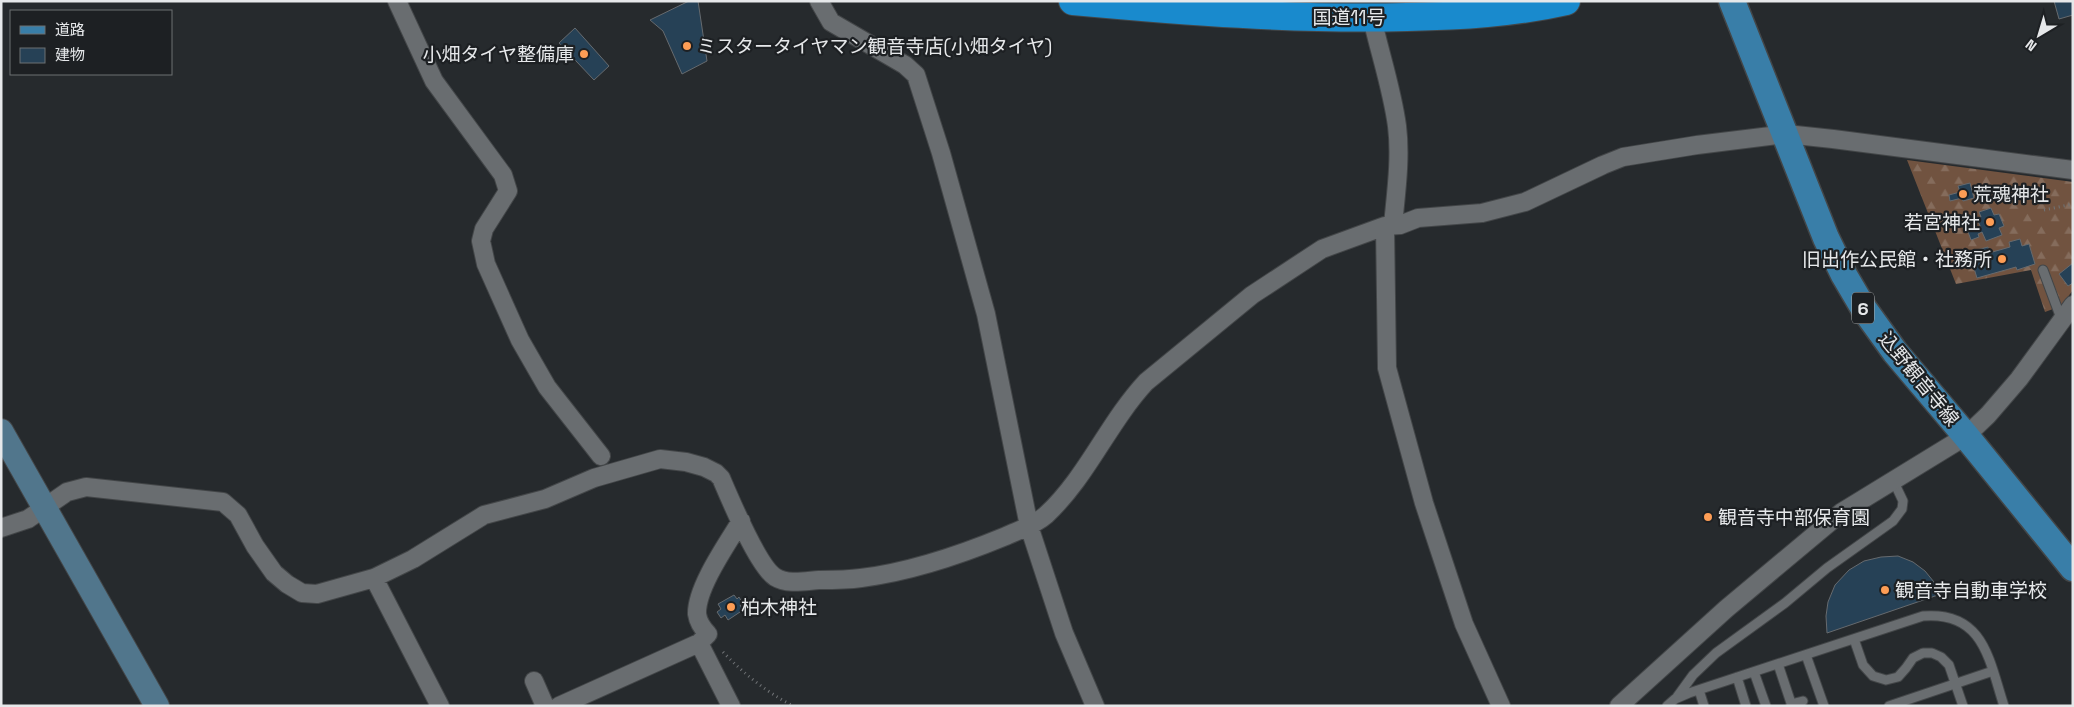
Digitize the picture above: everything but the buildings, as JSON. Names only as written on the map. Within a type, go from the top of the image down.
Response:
[{"type":"highway","name":"国道11号","points":[[1073,1],[1282,16],[1372,18],[1494,14],[1566,1]]},
{"type":"main road","name":"込野観音寺線","points":[[1732,1],[1826,238],[1844,275],[1864,309],[1894,352],[1966,436],[2073,568]]},
{"type":"street","points":[[397,1],[434,80],[503,176],[508,191],[484,230],[481,241],[486,264],[494,284],[520,340],[547,387],[601,456]]},
{"type":"street","points":[[819,1],[831,22],[905,65],[916,75],[941,153],[986,314],[1029,526],[1064,633],[1095,706]]},
{"type":"street","points":[[1372,18],[1397,128],[1398,162],[1389,225],[1387,368],[1424,503],[1464,624],[1501,706]]},
{"type":"street","points":[[1,528],[28,519],[67,492],[86,487],[223,502],[238,515],[255,546],[274,573],[302,593],[317,594],[374,578],[413,559],[484,515],[545,499],[594,478],[660,459],[704,466],[716,473],[750,541],[773,576],[793,582],[860,578],[906,569],[978,548],[1029,526],[1044,517],[1061,500],[1094,456],[1135,394],[1146,382],[1260,290],[1322,249],[1389,225],[1418,218],[1482,213],[1525,202],[1623,157],[1697,145],[1786,134],[2073,170]]},
{"type":"street","points":[[1619,706],[1726,609],[1842,512],[1966,436],[1988,415],[2012,386],[2073,305]]},
{"type":"street","points":[[1,431],[157,706]]},
{"type":"street","points":[[731,706],[703,639],[697,616],[698,602],[716,562],[741,521]]},
{"type":"street","points":[[374,578],[440,706]]},
{"type":"street","points":[[559,706],[703,639]]},
{"type":"street","points":[[534,681],[545,706]]},
{"type":"lane","points":[[2043,270],[2062,321]]},
{"type":"lane","points":[[1667,706],[1716,653],[1785,603],[1827,568],[1893,521],[1902,510],[1902,501],[1892,480]]},
{"type":"lane","points":[[1675,699],[1923,616],[1940,615],[1956,619],[1971,630],[1984,644],[2004,706]]},
{"type":"lane","points":[[1854,639],[1863,665],[1873,676],[1886,680],[1898,677],[1913,658],[1922,653],[1932,653],[1941,657],[1949,665],[1963,706]]},
{"type":"lane","points":[[1806,655],[1824,706]]},
{"type":"lane","points":[[1778,664],[1791,705],[1803,701]]},
{"type":"lane","points":[[1894,705],[1993,671]]},
{"type":"lane","points":[[1754,672],[1766,706]]},
{"type":"lane","points":[[1737,677],[1746,706]]},
{"type":"lane","points":[[1699,690],[1704,706]]},
{"type":"path","points":[[2044,210],[2073,204]]},
{"type":"path","points":[[703,639],[751,680],[792,706]]},
{"type":"green space","points":[[1907,160],[2073,182],[2073,290],[2061,306],[2045,312],[2031,270],[1956,284]]},
{"type":"place","name":"ミスタータイヤマン観音寺店(小畑タイヤ)","points":[[687,46]]},
{"type":"place","name":"小畑タイヤ整備庫","points":[[584,54]]},
{"type":"place","name":"荒魂神社","points":[[1963,194]]},
{"type":"place","name":"若宮神社","points":[[1990,222]]},
{"type":"place","name":"旧出作公民館・社務所","points":[[2002,259]]},
{"type":"place","name":"観音寺中部保育園","points":[[1708,517]]},
{"type":"place","name":"観音寺自動車学校","points":[[1885,590]]},
{"type":"place","name":"柏木神社","points":[[731,607]]}]
